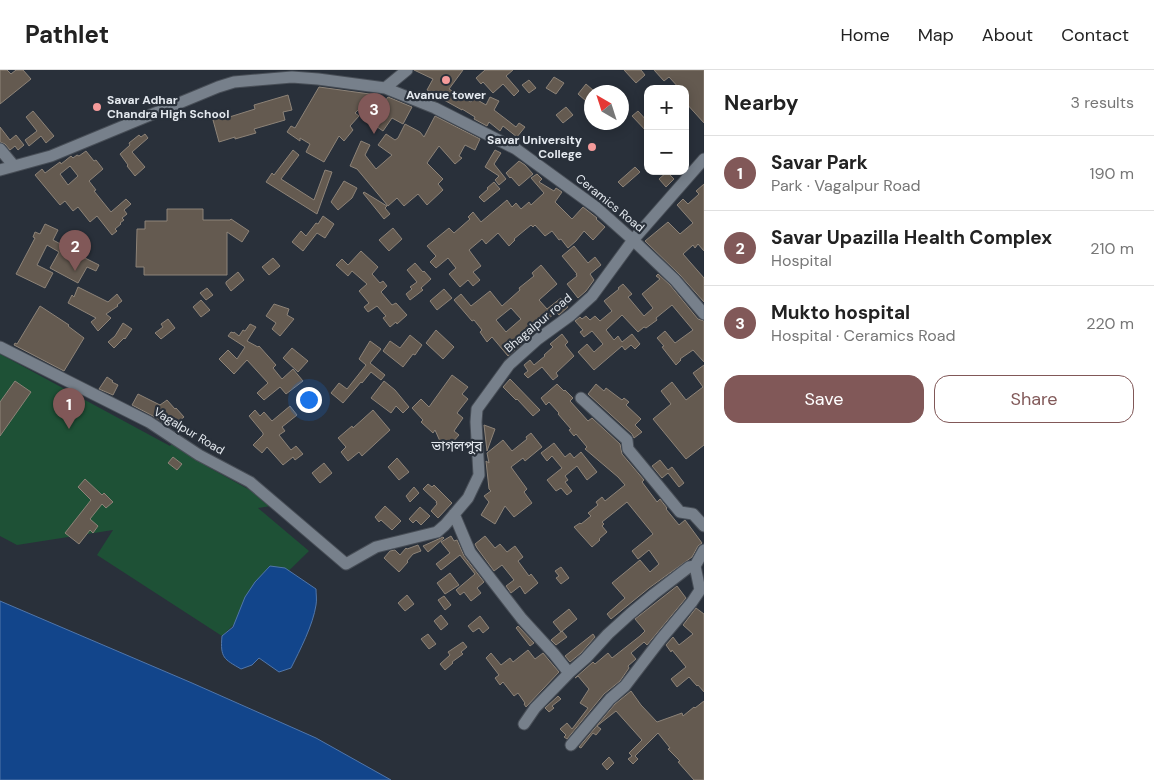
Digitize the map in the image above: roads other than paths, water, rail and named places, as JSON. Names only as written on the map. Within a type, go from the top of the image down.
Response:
[{"type":"street","points":[[230,70],[234,82]]},
{"type":"street","points":[[385,88],[407,70]]},
{"type":"street","name":"Ceramics Road","points":[[0,170],[51,156],[234,82],[292,77],[385,88],[435,108],[516,149],[597,208],[675,280],[704,314]]},
{"type":"street","points":[[0,149],[14,166]]},
{"type":"street","name":"Bhagalpur road","points":[[346,564],[376,547],[437,532],[445,525],[468,498],[478,476],[476,409],[510,365],[538,339],[571,315],[592,296],[633,240],[704,159]]},
{"type":"street","name":"Vagalpur Road","points":[[0,347],[149,422],[199,456],[250,482],[346,564]]},
{"type":"street","points":[[581,398],[627,440],[628,449],[680,512],[693,514],[704,526]]},
{"type":"street","points":[[454,514],[470,552],[522,619],[569,673]]},
{"type":"street","points":[[571,744],[610,698],[624,686],[675,621],[702,592],[695,566],[704,550]]},
{"type":"street","points":[[524,724],[535,708],[608,634],[654,594],[690,567],[695,566]]},
{"type":"water","points":[[270,566],[285,568],[316,589],[312,621],[291,668],[279,672],[259,658],[252,665],[241,669],[224,657],[222,636],[233,627],[245,597],[255,582]]},
{"type":"water","points":[[0,601],[316,738],[391,780],[0,780]]},
{"type":"place","name":"Avanue tower","points":[[446,80]]},
{"type":"place","name":"Savar Adhar Chandra High School","points":[[97,107]]},
{"type":"place","name":"Mukto hospital","points":[[374,134]]},
{"type":"place","name":"Savar University College","points":[[592,147]]},
{"type":"place","name":"Savar Upazilla Health Complex","points":[[75,271]]},
{"type":"place","name":"Savar Park","points":[[69,429]]},
{"type":"district","name":"ভাগলপুর","points":[[457,446]]}]
